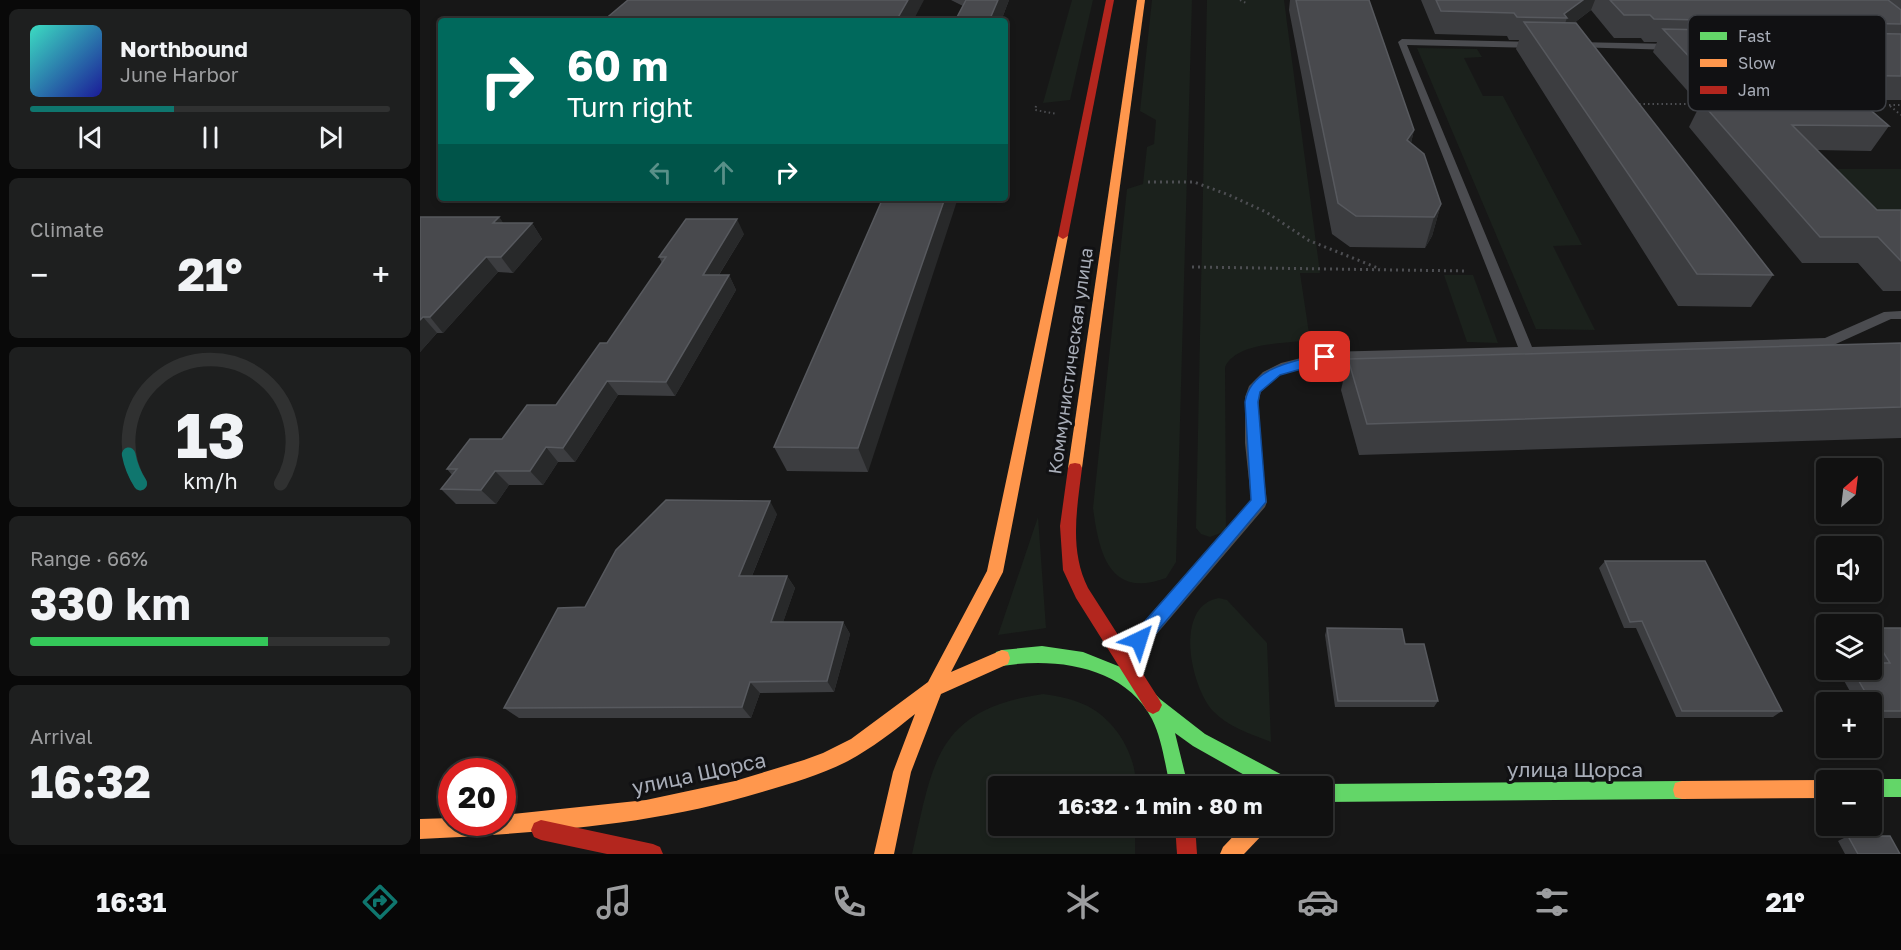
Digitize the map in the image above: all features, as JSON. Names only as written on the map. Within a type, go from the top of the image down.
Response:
[{"type":"main road","name":"Коммунистическая улица","points":[[884,854],[902,772],[934,688],[995,572],[1110,0]]},
{"type":"main road","name":"Коммунистическая улица","points":[[1141,0],[1068,526],[1071,570],[1099,620],[1125,657],[1153,705],[1176,776]]},
{"type":"main road","points":[[934,688],[980,665],[1010,655],[1072,656],[1098,665],[1128,684],[1199,740],[1266,776]]},
{"type":"main road","name":"улица Щорса","points":[[420,829],[519,825],[675,804],[733,793],[829,761],[864,741],[934,688]]},
{"type":"main road","points":[[1882,788],[1901,788]]},
{"type":"main road","name":"улица Щорса","points":[[1333,793],[1816,789]]},
{"type":"main road","name":"улица Щорса","points":[[519,825],[653,854]]},
{"type":"main road","points":[[1186,836],[1187,854]]},
{"type":"main road","points":[[1230,854],[1247,836]]},
{"type":"lane","points":[[1527,352],[1402,42],[1688,48]]},
{"type":"lane","points":[[1125,657],[1259,502],[1251,402],[1253,390],[1262,380],[1286,368],[1325,357],[1827,343],[1889,315],[1901,315]]},
{"type":"path","points":[[1240,0],[1248,4]]},
{"type":"path","points":[[1639,104],[1688,104]]},
{"type":"path","points":[[1889,105],[1901,105]]},
{"type":"path","points":[[1889,105],[1901,115]]},
{"type":"path","points":[[1036,106],[1035,110],[1066,116]]},
{"type":"path","points":[[1138,182],[1194,182],[1266,212],[1322,247],[1380,269]]},
{"type":"path","points":[[1192,267],[1495,271]]},
{"type":"shaded area","points":[[1072,0],[1093,0],[1070,100],[1043,103]]},
{"type":"shaded area","points":[[1152,0],[1192,0],[1176,562],[1166,578],[1147,583],[1132,582],[1120,577],[1111,568],[1099,541],[1093,508],[1127,189],[1143,184],[1147,147],[1154,144],[1156,120],[1140,111]]},
{"type":"shaded area","points":[[1207,0],[1284,0],[1320,273],[1300,273],[1310,340],[1251,348],[1240,352],[1225,367],[1226,531],[1210,537],[1201,534],[1196,528]]},
{"type":"shaded area","points":[[1417,48],[1477,49],[1482,57],[1464,58],[1483,96],[1503,96],[1582,245],[1553,246],[1595,330],[1536,329]]},
{"type":"shaded area","points":[[1833,169],[1901,169],[1901,214],[1878,213]]},
{"type":"shaded area","points":[[1444,275],[1473,275],[1498,343],[1467,342]]},
{"type":"shaded area","points":[[1038,517],[1046,628],[998,635]]},
{"type":"shaded area","points":[[1219,598],[1227,600],[1267,643],[1271,742],[1240,730],[1219,717],[1205,700],[1198,684],[1190,648],[1191,631],[1196,616],[1205,604]]},
{"type":"shaded area","points":[[1043,694],[1078,702],[1094,710],[1113,727],[1121,738],[1132,761],[1135,776],[988,776],[988,836],[1135,836],[1135,854],[912,854],[926,793],[934,768],[945,746],[960,728],[980,713],[1007,702]]},
{"type":"building","points":[[628,0],[908,0],[898,18],[607,18]]},
{"type":"building","points":[[966,0],[998,0],[990,18],[957,18]]},
{"type":"building","points":[[1296,0],[1369,0],[1414,130],[1407,140],[1424,154],[1441,204],[1434,217],[1356,216],[1338,203]]},
{"type":"building","points":[[1436,0],[1583,0],[1564,14],[1567,18],[1517,17],[1514,13],[1441,11]]},
{"type":"building","points":[[1610,0],[1888,0],[1901,10],[1901,24],[1886,24],[1886,15],[1688,15],[1688,20],[1654,19],[1650,15],[1624,15]]},
{"type":"building","points":[[1524,22],[1576,23],[1773,275],[1697,274]]},
{"type":"building","points":[[1663,29],[1688,30],[1688,55]]},
{"type":"building","points":[[1886,34],[1901,34],[1901,76],[1886,76]]},
{"type":"building","points":[[1709,111],[1872,111],[1889,126],[1792,125],[1877,210],[1901,210],[1901,261],[1878,237],[1820,237]]},
{"type":"building","points":[[882,201],[944,201],[858,448],[774,447]]},
{"type":"building","points":[[420,217],[499,217],[493,223],[532,223],[501,257],[486,257],[430,317],[423,317],[420,320]]},
{"type":"building","points":[[686,219],[737,219],[703,275],[729,275],[666,382],[607,381],[563,448],[546,447],[530,471],[495,471],[481,490],[441,489],[457,469],[447,469],[470,439],[502,439],[527,405],[556,405],[600,343],[607,343],[666,257],[659,257]]},
{"type":"building","points":[[1901,343],[1901,407],[1367,424],[1348,359]]},
{"type":"building","points":[[666,500],[770,501],[739,576],[787,576],[771,622],[843,622],[827,681],[750,682],[742,707],[504,708],[558,608],[585,607],[616,550]]},
{"type":"building","points":[[1605,561],[1705,561],[1782,711],[1682,711],[1642,621],[1630,622]]},
{"type":"building","points":[[1327,628],[1402,629],[1405,644],[1424,644],[1438,701],[1338,701]]},
{"type":"building","points":[[1882,628],[1901,628],[1901,711],[1882,711],[1882,692],[1865,692],[1858,680],[1882,680],[1882,663],[1890,663],[1882,650]]},
{"type":"building","points":[[1848,836],[1890,836],[1900,854],[1858,854]]},
{"type":"traffic: fast","points":[[1002,658],[1042,654],[1063,656],[1083,660],[1122,676],[1138,688],[1158,712],[1169,743],[1177,776]]},
{"type":"traffic: fast","points":[[1153,705],[1199,740],[1265,776]]},
{"type":"traffic: fast","points":[[1882,788],[1901,788]]},
{"type":"traffic: fast","points":[[1333,793],[1682,790]]},
{"type":"traffic: slow","points":[[1075,468],[1141,0]]},
{"type":"traffic: slow","points":[[934,688],[995,572],[1063,236]]},
{"type":"traffic: slow","points":[[884,854],[902,772],[934,688],[1002,658]]},
{"type":"traffic: slow","points":[[420,829],[601,816],[646,810],[735,791],[811,768],[844,753],[884,727],[934,688]]},
{"type":"traffic: slow","points":[[1682,790],[1816,789]]},
{"type":"traffic: slow","points":[[1230,854],[1247,836]]},
{"type":"traffic: jam","points":[[1063,236],[1110,0]]},
{"type":"traffic: jam","points":[[1075,468],[1067,526],[1071,570],[1082,593],[1153,705]]},
{"type":"traffic: jam","points":[[541,830],[653,854]]},
{"type":"traffic: jam","points":[[1186,836],[1187,854]]},
{"type":"route","points":[[1139,640],[1259,502],[1251,402],[1253,390],[1262,380],[1276,372],[1302,362],[1325,357]]}]
